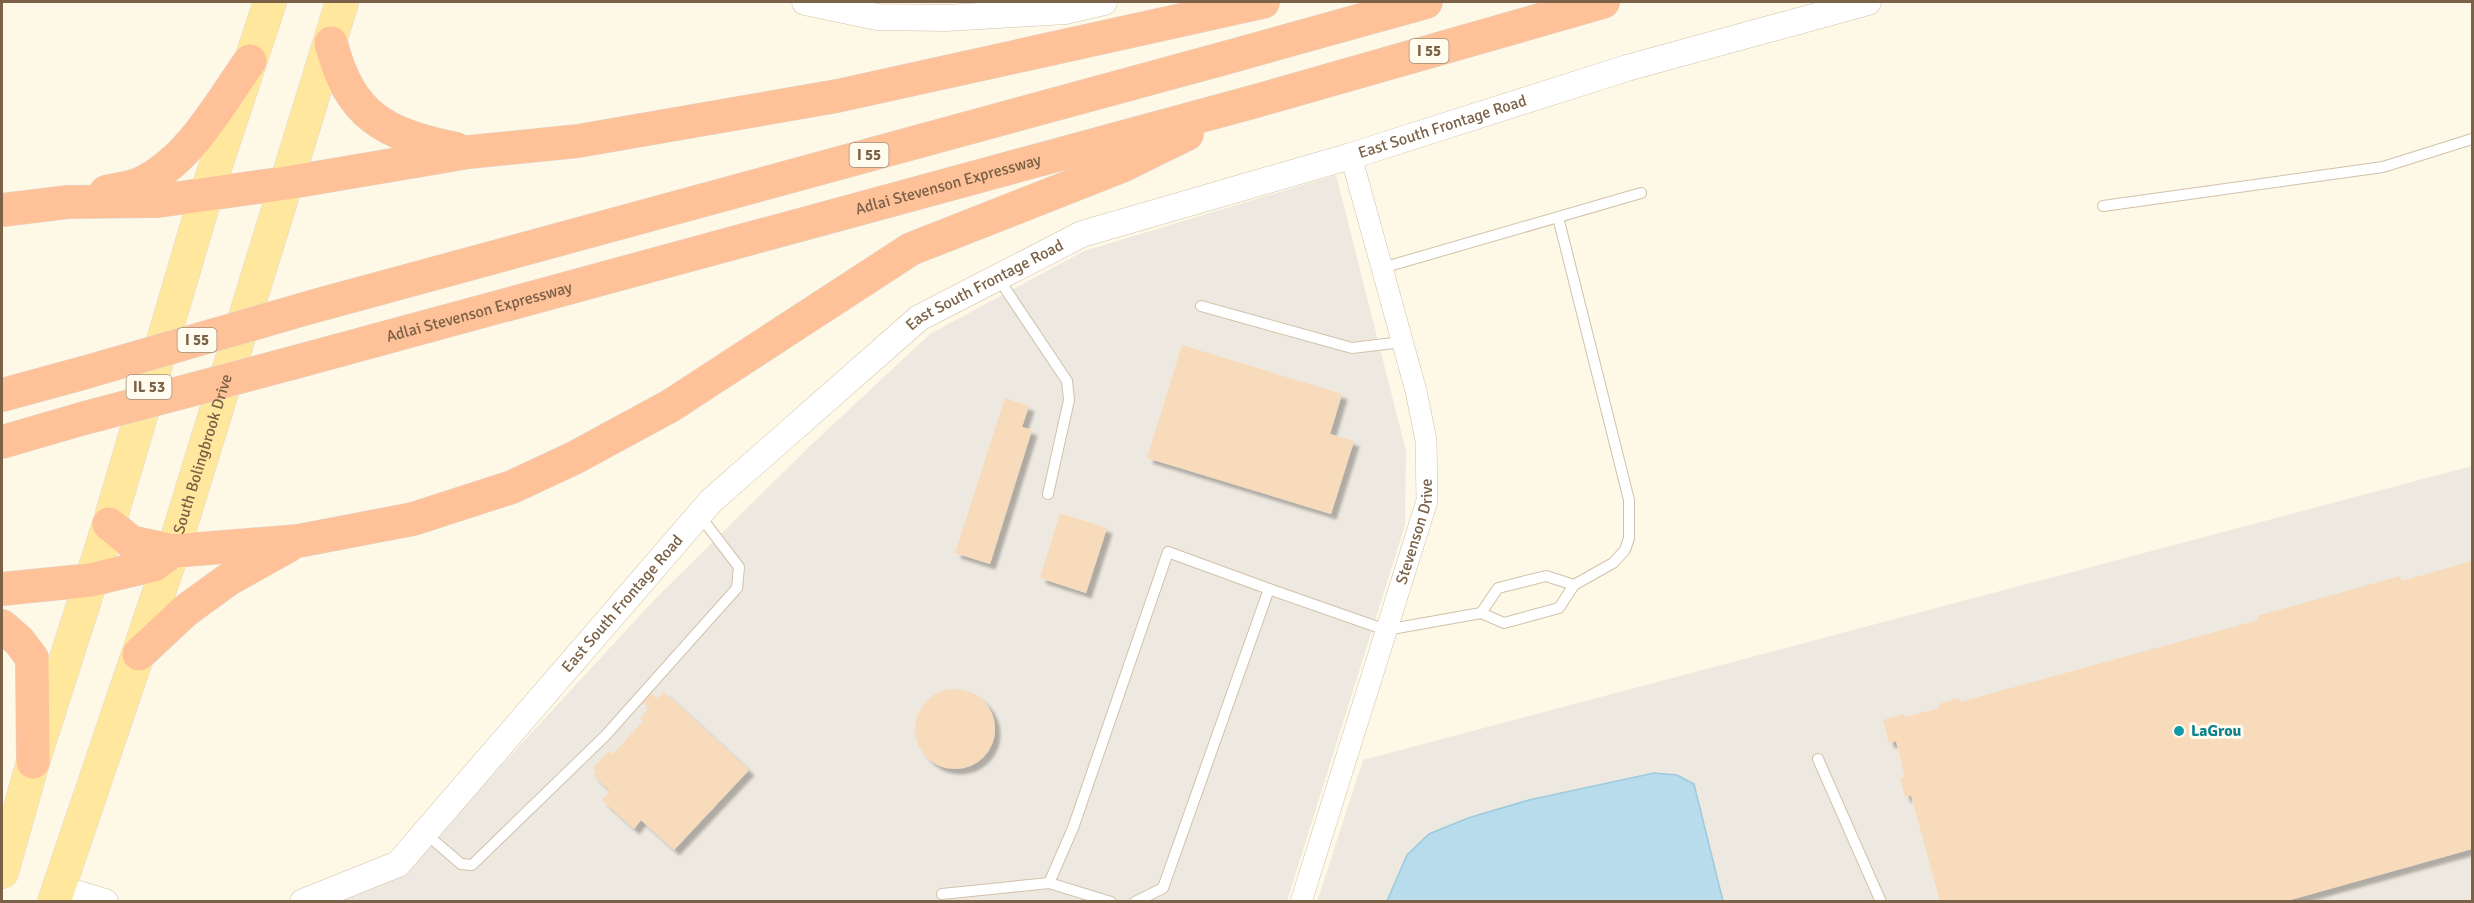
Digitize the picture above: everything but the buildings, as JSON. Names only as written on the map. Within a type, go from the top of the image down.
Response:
[{"type":"highway","points":[[2,210],[68,202],[158,201],[286,183],[469,152],[578,141],[837,96],[1263,2]]},
{"type":"highway","name":"I 55","points":[[2,395],[311,307],[1426,2]]},
{"type":"highway","name":"Adlai Stevenson Expressway","points":[[2,442],[1256,101],[1603,2]]},
{"type":"highway","points":[[331,43],[338,73],[354,98],[371,118],[426,142],[469,152]]},
{"type":"highway","points":[[68,202],[142,183],[170,163],[195,138],[250,61]]},
{"type":"highway","points":[[109,524],[131,542],[173,551],[298,541],[413,519],[512,487],[574,458],[670,406],[911,249],[1122,166],[1256,101]]},
{"type":"highway","points":[[139,654],[185,611],[229,579],[298,541]]},
{"type":"highway","points":[[2,589],[91,580],[154,565],[173,551]]},
{"type":"highway","points":[[2,626],[19,641],[32,658],[33,762]]},
{"type":"main road","name":"IL 53","points":[[2,870],[33,762],[109,524],[206,195],[270,2]]},
{"type":"main road","name":"South Bolingbrook Drive","points":[[56,895],[173,551],[342,2]]},
{"type":"street","points":[[805,2],[877,17],[946,18],[1065,11],[1104,2]]},
{"type":"street","name":"East South Frontage Road","points":[[303,902],[398,864],[699,514],[919,318],[1082,234],[1351,156],[1627,68],[1868,2]]},
{"type":"street","name":"Stevenson Drive","points":[[1301,902],[1427,501],[1426,440],[1402,342],[1351,156]]},
{"type":"street","points":[[56,895],[105,902]]},
{"type":"lane","points":[[2103,206],[2383,166],[2472,139]]},
{"type":"lane","points":[[1382,268],[1641,193]]},
{"type":"lane","points":[[1049,883],[1073,828],[1168,552],[1386,630],[1481,613],[1504,623],[1559,608],[1574,585],[1613,563],[1624,550],[1629,538],[1629,500],[1558,217]]},
{"type":"lane","points":[[998,278],[1067,381],[1069,400],[1048,494]]},
{"type":"lane","points":[[1201,306],[1352,348],[1402,342]]},
{"type":"lane","points":[[425,832],[461,864],[472,865],[605,736],[736,588],[739,567],[699,514]]},
{"type":"lane","points":[[1481,613],[1498,588],[1546,576],[1574,585]]},
{"type":"lane","points":[[1135,902],[1163,888],[1269,589]]},
{"type":"lane","points":[[1818,759],[1881,902]]},
{"type":"lane","points":[[942,894],[1049,883],[1111,902]]},
{"type":"shaded area","points":[[1336,175],[1406,451],[1405,525],[1287,901],[331,902],[401,874],[656,598],[811,445],[930,334],[1084,251]]},
{"type":"shaded area","points":[[2472,466],[2472,901],[1317,902],[1363,760]]},
{"type":"water","points":[[1654,773],[1677,775],[1694,784],[1723,901],[1387,901],[1407,855],[1429,834],[1468,818],[1529,800]]},
{"type":"place","name":"LaGrou","points":[[2179,731]]}]
